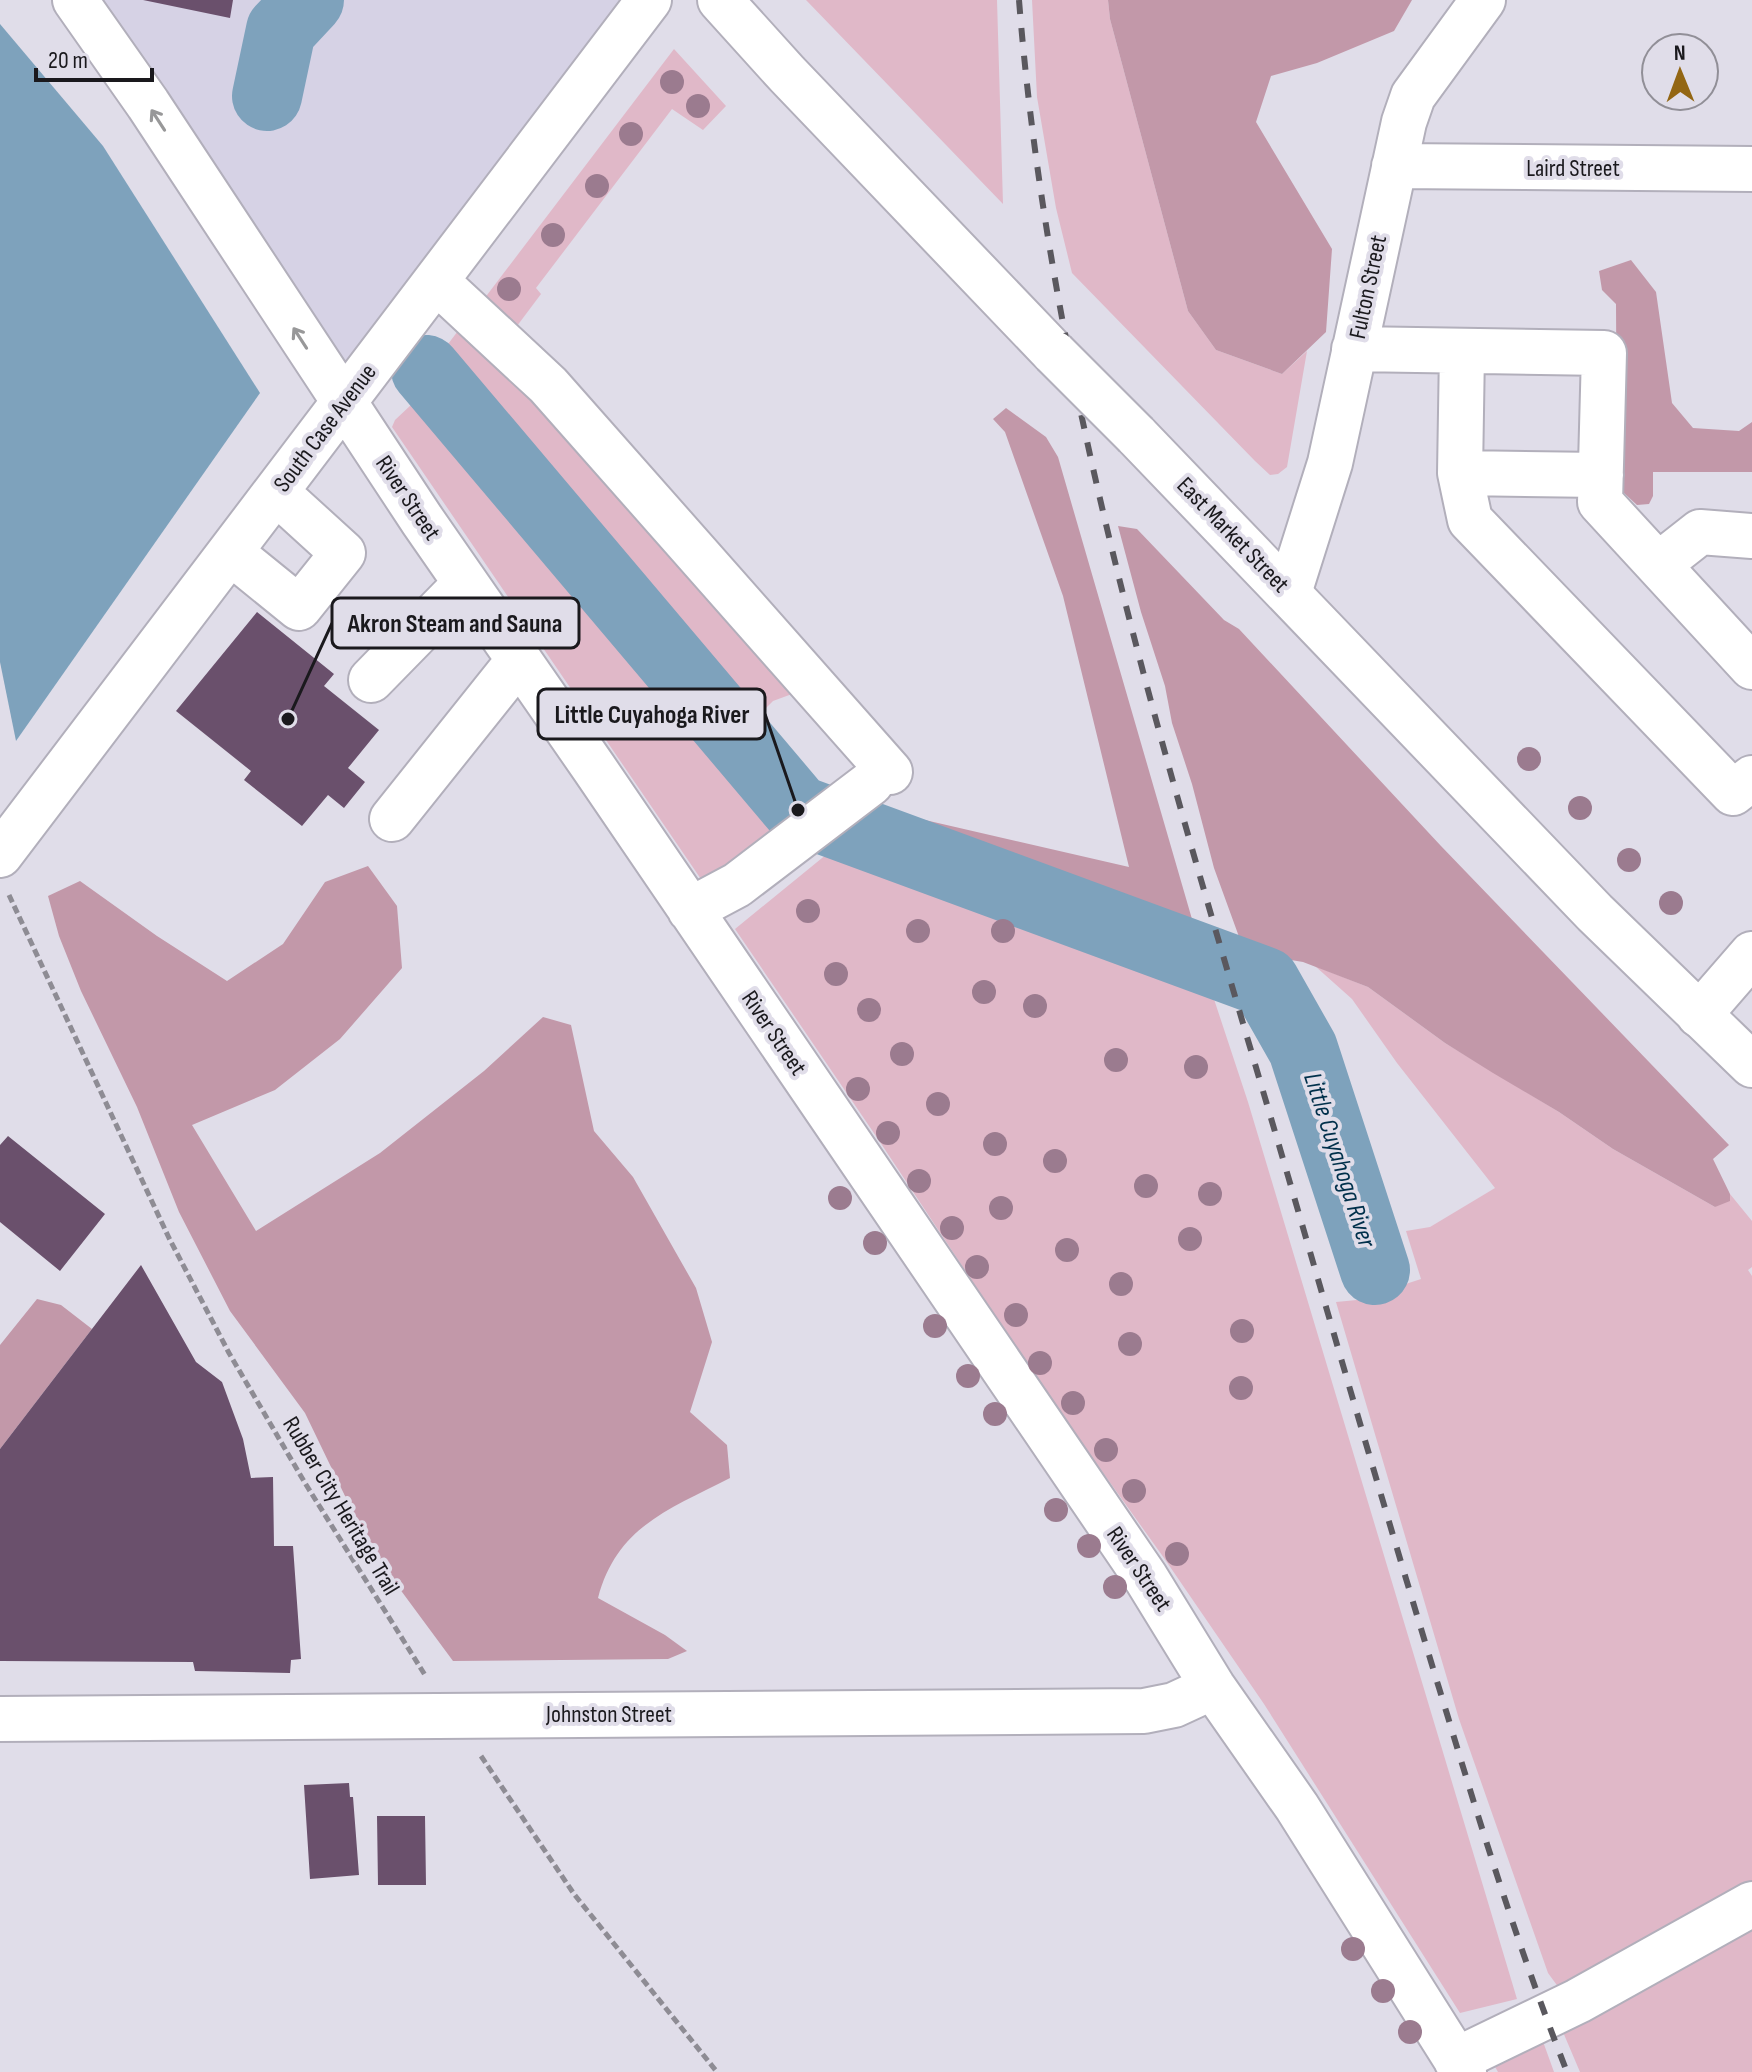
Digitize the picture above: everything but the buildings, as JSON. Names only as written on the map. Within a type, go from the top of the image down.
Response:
[{"type":"street","name":"South Case Avenue","points":[[0,855],[649,0]]},
{"type":"street","name":"East Market Street","points":[[720,0],[1004,302],[1289,593],[1595,913],[1752,1065]]},
{"type":"street","name":"Fulton Street","points":[[1289,593],[1330,463],[1404,122],[1413,96],[1483,0]]},
{"type":"street","name":"River Street","points":[[92,9],[344,402],[465,584],[1146,1578],[1213,1687],[1297,1807],[1460,2066]]},
{"type":"street","name":"Laird Street","points":[[1394,166],[1752,169]]},
{"type":"street","points":[[432,285],[548,385],[881,778],[737,885],[690,910]]},
{"type":"street","points":[[1354,349],[1604,353],[1600,502],[1752,667]]},
{"type":"street","points":[[1462,351],[1460,473],[1470,520],[1733,793],[1752,778]]},
{"type":"street","points":[[1460,473],[1601,475]]},
{"type":"street","points":[[230,552],[299,608],[343,553],[276,492]]},
{"type":"street","points":[[1658,565],[1700,532],[1752,536]]},
{"type":"street","points":[[371,680],[465,584]]},
{"type":"street","points":[[392,819],[519,660]]},
{"type":"street","points":[[1699,1015],[1752,954]]},
{"type":"street","name":"Johnston Street","points":[[0,1719],[1144,1711],[1174,1705],[1213,1687]]},
{"type":"street","points":[[1460,2066],[1752,1904]]},
{"type":"path","name":"Rubber City Heritage Trail","points":[[15,908],[169,1238],[229,1353],[403,1643],[574,1894],[717,2072]]},
{"type":"shaded area","points":[[75,0],[649,0],[344,402]]},
{"type":"shaded area","points":[[806,0],[997,0],[1003,204]]},
{"type":"shaded area","points":[[1032,0],[1108,0],[1110,19],[1188,311],[1216,350],[1282,374],[1307,351],[1287,467],[1278,474],[1270,475],[1255,461],[1072,273],[1056,208],[1037,97]]},
{"type":"shaded area","points":[[1108,0],[1412,0],[1394,31],[1317,63],[1271,76],[1256,122],[1332,249],[1326,332],[1282,374],[1216,350],[1188,311],[1110,19]]},
{"type":"shaded area","points":[[674,49],[726,106],[703,130],[672,109],[536,288],[541,294],[514,330],[484,299]]},
{"type":"shaded area","points":[[1631,260],[1656,292],[1672,403],[1693,428],[1739,431],[1752,422],[1752,472],[1653,472],[1653,496],[1649,504],[1637,505],[1624,493],[1617,474],[1616,304],[1602,290],[1599,271]]},
{"type":"shaded area","points":[[467,319],[792,694],[773,701],[763,711],[766,734],[752,728],[654,600],[559,498],[451,373],[439,356]]},
{"type":"shaded area","points":[[412,404],[779,827],[712,878],[703,882],[392,427]]},
{"type":"shaded area","points":[[1006,408],[1046,437],[1058,457],[1194,926],[991,871],[898,829],[867,823],[894,809],[899,814],[1129,867],[1063,596],[1005,432],[993,419]]},
{"type":"shaded area","points":[[1118,526],[1137,529],[1224,620],[1239,629],[1441,846],[1729,1145],[1713,1159],[1730,1194],[1730,1201],[1715,1207],[1613,1149],[1559,1112],[1445,1043],[1368,987],[1303,962],[1267,956],[1242,945],[1214,868]]},
{"type":"shaded area","points":[[838,845],[1208,981],[1248,1102],[1517,1999],[1460,2013],[1264,1704],[1051,1400],[735,929]]},
{"type":"shaded area","points":[[368,866],[397,906],[402,968],[340,1039],[275,1090],[192,1125],[256,1231],[380,1153],[484,1071],[543,1017],[571,1025],[594,1131],[633,1177],[696,1288],[712,1342],[690,1412],[727,1445],[730,1478],[667,1511],[632,1537],[618,1553],[598,1598],[665,1635],[687,1651],[668,1659],[453,1661],[371,1550],[305,1413],[230,1311],[179,1212],[137,1107],[81,991],[59,936],[48,896],[80,881],[227,981],[283,944],[325,882]]},
{"type":"shaded area","points":[[1315,966],[1368,987],[1445,1043],[1559,1112],[1613,1149],[1715,1207],[1730,1194],[1752,1221],[1752,1267],[1748,1270],[1752,1276],[1752,1882],[1674,1931],[1559,1988],[1548,1973],[1459,1719],[1336,1302],[1357,1300],[1421,1279],[1406,1231],[1430,1227],[1495,1188],[1397,1063],[1352,999]]},
{"type":"shaded area","points":[[37,1299],[61,1305],[92,1329],[0,1449],[0,1345]]},
{"type":"shaded area","points":[[1752,1924],[1752,2072],[1580,2072],[1560,2025]]},
{"type":"shaded area","points":[[1541,2036],[1554,2072],[1498,2072],[1494,2065]]},
{"type":"water","points":[[0,24],[103,146],[260,393],[16,741],[0,662]]},
{"type":"waterway","name":"Little Cuyahoga River","points":[[267,96],[281,30],[309,0]]},
{"type":"waterway","name":"Little Cuyahoga River","points":[[426,370],[798,810],[1265,982],[1303,1049],[1375,1270]]},
{"type":"railway","points":[[1019,0],[1035,150],[1059,299],[1088,447],[1123,594],[1203,886],[1366,1445],[1489,1849],[1567,2072]]},
{"type":"place","name":"Akron Steam and Sauna","points":[[288,719]]},
{"type":"place","name":"Little Cuyahoga River","points":[[798,810]]}]
